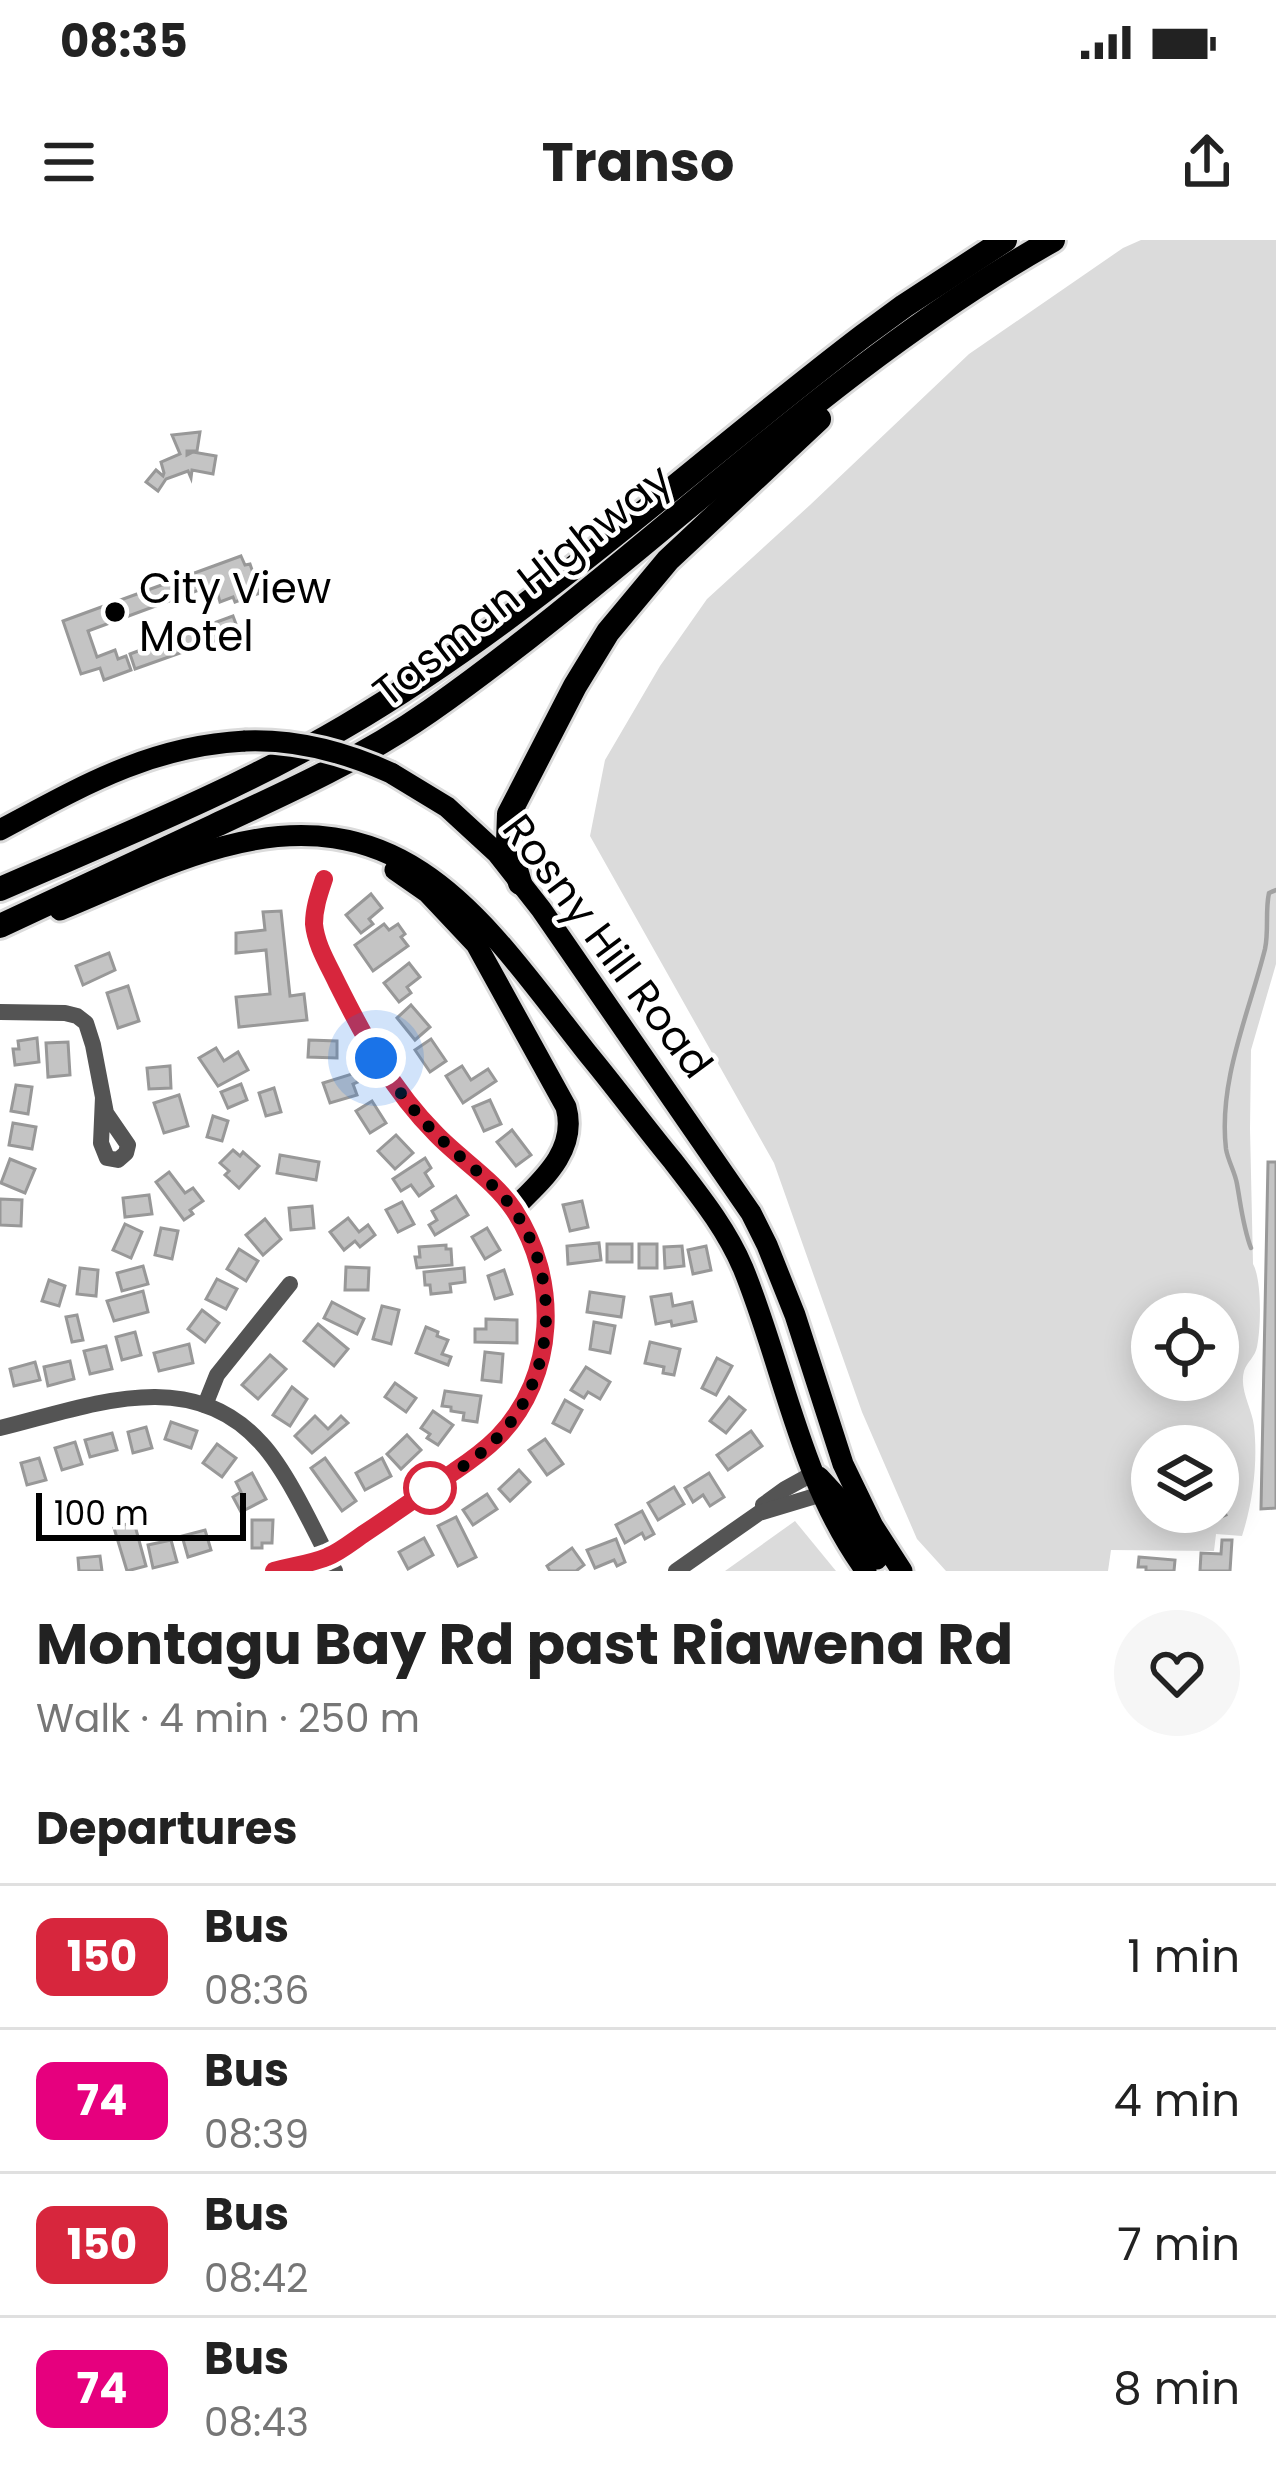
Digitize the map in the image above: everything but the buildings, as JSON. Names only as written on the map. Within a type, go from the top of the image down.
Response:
[{"type":"highway","name":"Tasman Highway","points":[[0,889],[237,784],[364,715],[525,607],[863,336],[1005,240]]},
{"type":"highway","name":"Tasman Highway","points":[[0,930],[300,787],[408,726],[508,653],[806,411],[941,309],[1053,240]]},
{"type":"highway","points":[[520,883],[508,842],[509,814],[608,632],[694,535],[941,309]]},
{"type":"main road","name":"Rosny Hill Road","points":[[0,830],[128,764],[200,745],[245,741],[328,750],[392,773],[466,822],[520,883],[751,1213],[798,1323],[843,1464],[873,1526],[902,1571]]},
{"type":"main road","name":"Rosny Hill Road","points":[[243,842],[319,836],[386,852],[428,874],[496,937],[698,1193],[732,1244],[821,1484],[851,1551],[866,1571]]},
{"type":"main road","name":"Tasman Highway","points":[[0,930],[180,860],[243,842]]},
{"type":"main road","points":[[243,842],[319,843],[377,861],[428,893],[476,944],[562,1097],[569,1119],[568,1140],[559,1159],[513,1209]]},
{"type":"main road","points":[[798,1323],[803,1369],[825,1455],[821,1484],[840,1498],[886,1571]]},
{"type":"street","points":[[273,1571],[331,1564],[482,1452],[522,1403],[544,1343],[546,1303],[538,1260],[513,1209],[425,1123],[388,1076],[317,940],[315,909],[324,879]]},
{"type":"street","points":[[0,1012],[65,1013],[82,1019],[89,1029],[103,1097]]},
{"type":"street","points":[[205,1405],[217,1375],[290,1284]]},
{"type":"street","points":[[0,1428],[134,1396],[171,1396],[205,1405],[237,1421],[262,1443],[331,1564]]},
{"type":"street","points":[[676,1571],[750,1518],[821,1484]]},
{"type":"shaded area","points":[[1141,240],[1276,240],[1276,964],[1251,1050],[1253,1264],[1260,1317],[1257,1347],[1243,1378],[1254,1426],[1254,1482],[1242,1536],[1216,1534],[1214,1551],[1111,1550],[1108,1571],[946,1571],[917,1539],[862,1412],[774,1163],[590,836],[605,760],[660,666],[707,599],[969,354]]},
{"type":"shaded area","points":[[795,1521],[836,1571],[725,1571]]},
{"type":"waterway","points":[[1251,1248],[1226,1149],[1226,1098],[1265,949],[1269,893],[1276,890]]},
{"type":"bus line","name":"150","points":[[274,1571],[328,1557],[482,1452],[511,1422],[533,1382],[546,1321],[538,1260],[513,1209],[408,1103],[352,1013],[320,948],[314,925],[324,879]]},
{"type":"place","name":"City View Motel","points":[[115,612]]},
{"type":"route","points":[[376,1058],[425,1123],[513,1209],[532,1244],[543,1281],[544,1343],[522,1403],[482,1452],[430,1488]]}]
